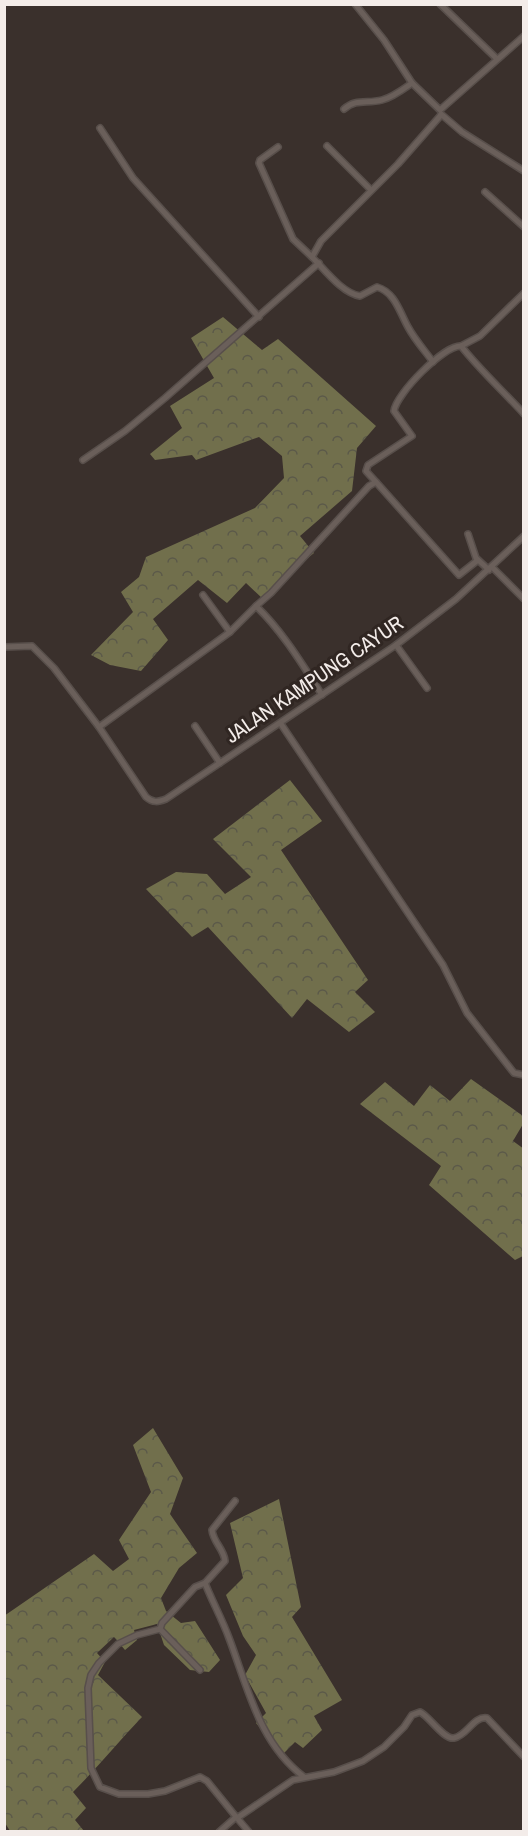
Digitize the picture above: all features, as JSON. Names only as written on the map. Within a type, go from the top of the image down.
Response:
[{"type":"street","points":[[355,4],[384,40],[412,83],[440,113],[462,132],[524,171]]},
{"type":"street","points":[[440,4],[496,58]]},
{"type":"street","points":[[312,257],[321,241],[398,164],[440,113],[496,58],[524,36]]},
{"type":"street","points":[[345,109],[355,101],[378,101],[388,98],[412,83]]},
{"type":"street","points":[[100,128],[134,178],[259,317]]},
{"type":"street","points":[[327,146],[371,190]]},
{"type":"street","points":[[278,147],[259,163],[293,239],[346,290],[357,296],[377,287],[385,291],[395,301],[409,329],[433,362]]},
{"type":"street","points":[[485,192],[524,227]]},
{"type":"street","points":[[83,460],[133,424],[319,263]]},
{"type":"street","points":[[478,560],[459,574],[366,471],[368,465],[412,436],[394,411],[394,406],[408,387],[433,362],[454,346],[461,346],[480,336],[524,293]]},
{"type":"street","points":[[461,346],[478,367],[507,394],[524,414]]},
{"type":"street","points":[[4,647],[30,646],[39,652],[99,727],[230,632],[276,587],[369,486],[376,482]]},
{"type":"street","points":[[468,534],[478,560],[524,599]]},
{"type":"street","name":"JALAN KAMPUNG CAYUR","points":[[99,727],[146,797],[154,802],[166,800],[396,645],[456,599],[524,536]]},
{"type":"street","points":[[203,595],[230,632]]},
{"type":"street","points":[[256,606],[295,651],[322,695]]},
{"type":"street","points":[[396,645],[427,688]]},
{"type":"street","points":[[281,724],[443,965],[472,1020],[514,1073],[524,1075]]},
{"type":"street","points":[[195,726],[220,763]]},
{"type":"street","points":[[160,1629],[162,1623],[195,1587],[205,1583],[225,1561],[224,1555],[214,1542],[212,1530],[235,1501]]},
{"type":"street","points":[[205,1583],[228,1635],[262,1727],[276,1751],[304,1777]]},
{"type":"street","points":[[160,1629],[200,1670]]},
{"type":"street","points":[[160,1629],[137,1635],[118,1644],[99,1663],[91,1675],[88,1688],[89,1756],[96,1781],[100,1787],[109,1792],[148,1794],[179,1787],[200,1777],[207,1781],[249,1832]]},
{"type":"street","points":[[219,1832],[288,1783],[304,1777],[334,1772],[363,1761],[384,1747],[404,1727],[412,1714],[420,1712],[426,1714],[449,1738],[455,1738],[479,1719],[487,1718],[524,1757]]},
{"type":"green space","points":[[223,317],[262,350],[278,339],[376,426],[357,448],[352,491],[300,536],[314,553],[276,584],[263,599],[246,583],[227,603],[198,580],[153,619],[168,640],[141,671],[110,665],[91,655],[133,612],[121,592],[139,577],[146,557],[255,508],[284,478],[282,456],[259,437],[196,460],[192,455],[155,460],[150,454],[182,428],[170,406],[214,378],[191,338]]},
{"type":"green space","points":[[290,780],[322,821],[281,850],[368,980],[355,992],[375,1012],[349,1032],[307,999],[292,1018],[208,927],[192,937],[146,889],[176,872],[207,874],[225,894],[251,877],[213,839]]},
{"type":"green space","points":[[471,1079],[523,1116],[523,1124],[513,1141],[524,1149],[523,1256],[515,1260],[429,1185],[441,1166],[360,1104],[385,1082],[414,1106],[430,1085],[450,1101]]},
{"type":"green space","points":[[153,1428],[183,1478],[170,1514],[197,1553],[179,1568],[161,1598],[166,1611],[181,1623],[195,1621],[220,1660],[209,1672],[190,1670],[164,1645],[157,1624],[134,1630],[137,1640],[125,1650],[114,1637],[97,1653],[105,1662],[98,1675],[142,1717],[73,1792],[86,1808],[75,1820],[84,1831],[10,1831],[5,1823],[4,1616],[94,1554],[113,1571],[129,1559],[119,1540],[151,1492],[133,1445]]},
{"type":"green space","points":[[279,1499],[301,1607],[292,1617],[342,1700],[314,1716],[322,1730],[303,1748],[295,1742],[282,1755],[256,1723],[266,1713],[245,1675],[256,1655],[243,1636],[226,1595],[243,1578],[230,1523]]}]
